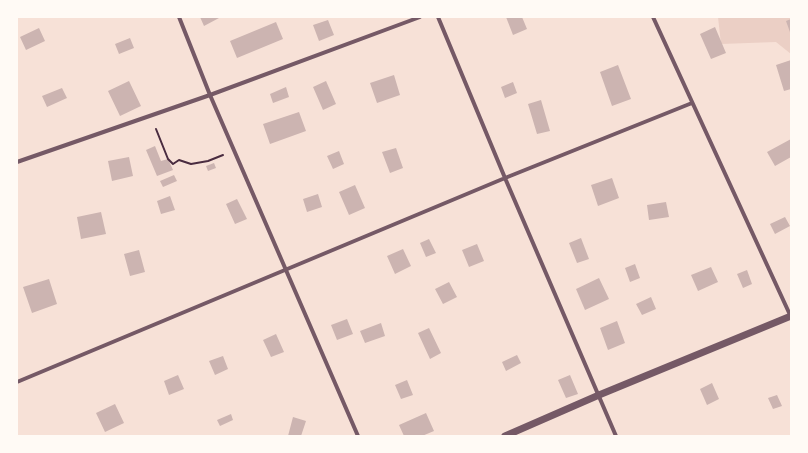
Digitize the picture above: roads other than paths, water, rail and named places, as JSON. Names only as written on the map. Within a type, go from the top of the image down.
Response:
[{"type":"street","points":[[179,17],[210,95],[358,436]]},
{"type":"street","points":[[17,162],[210,95],[420,17]]},
{"type":"street","points":[[438,17],[505,178],[616,436]]},
{"type":"street","points":[[505,436],[599,395],[791,316],[653,17]]},
{"type":"street","points":[[17,382],[505,178],[692,103]]}]
